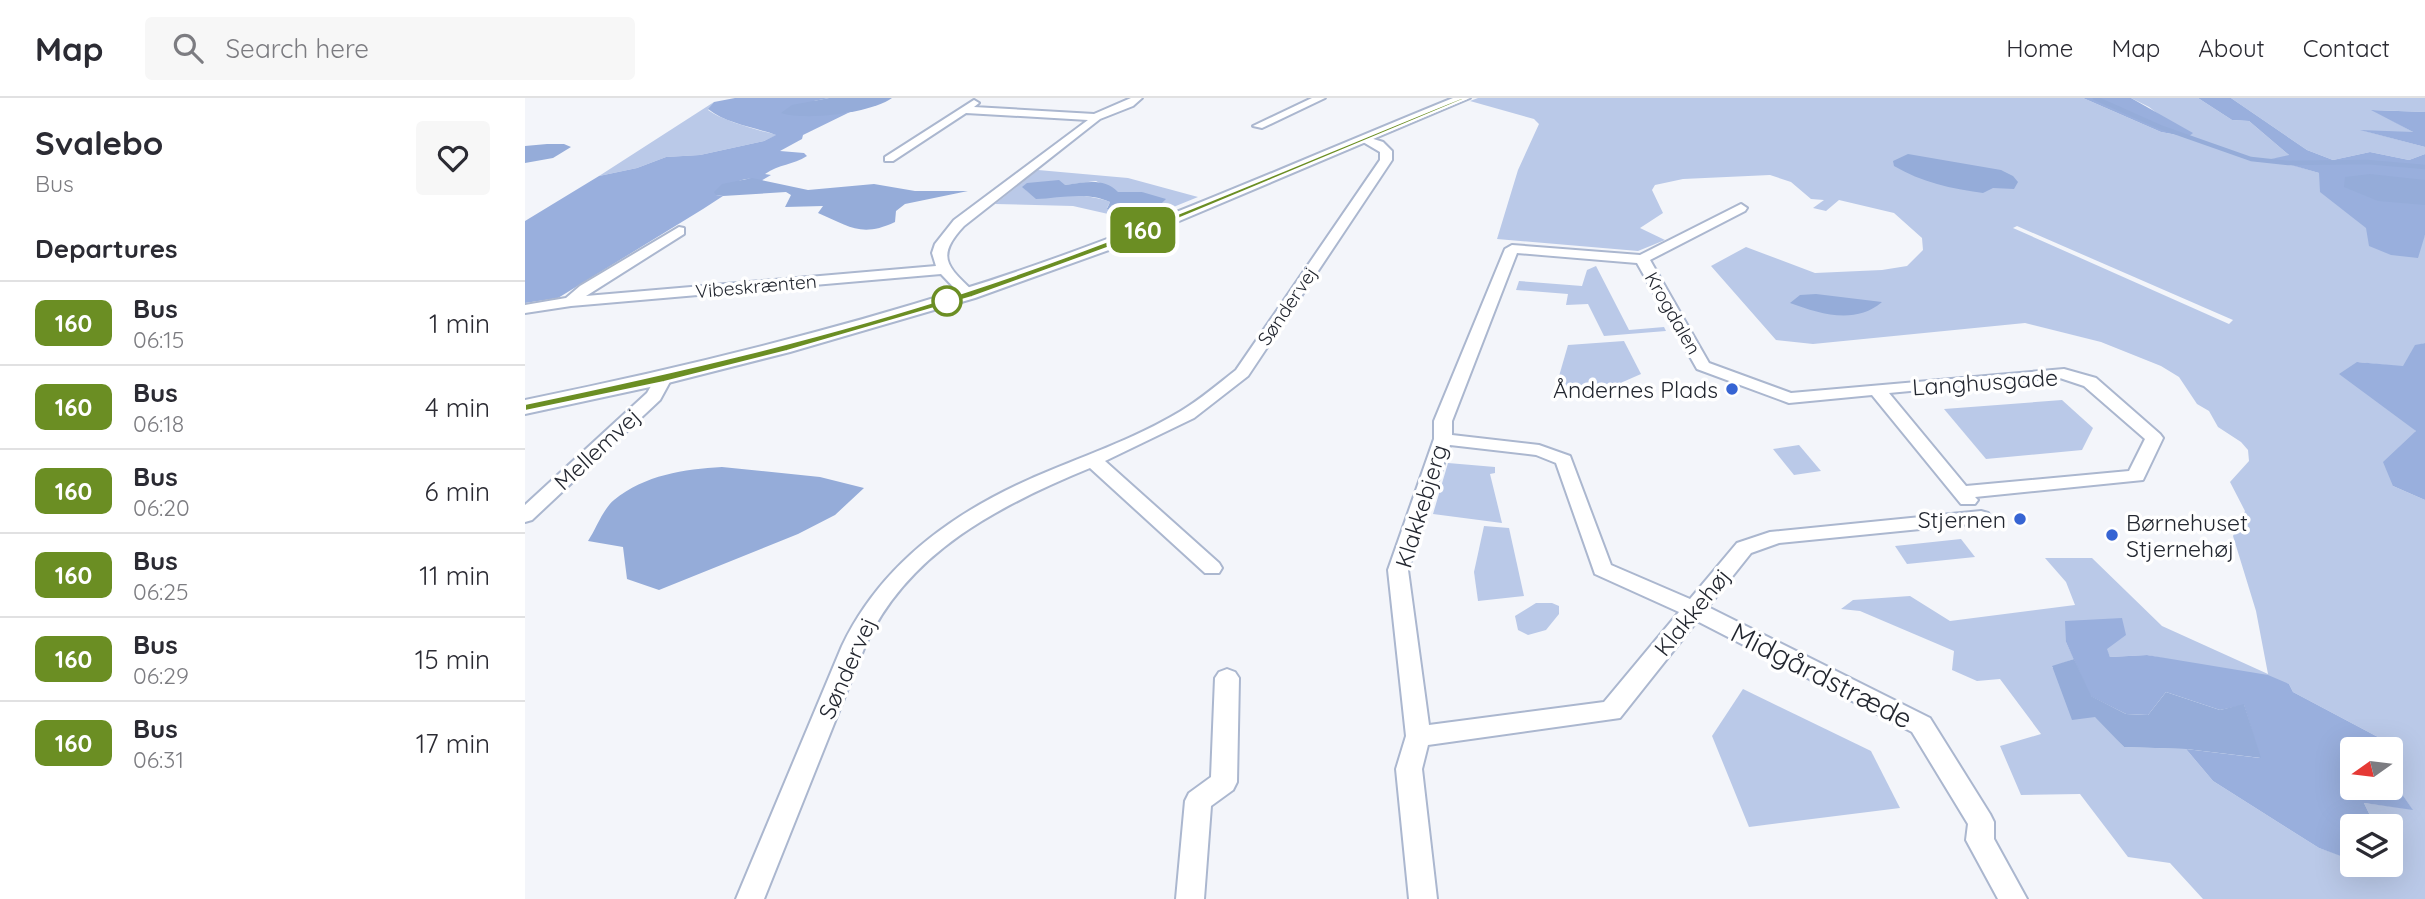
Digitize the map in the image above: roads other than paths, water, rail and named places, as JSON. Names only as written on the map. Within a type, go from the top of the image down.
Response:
[{"type":"street","points":[[889,159],[980,98]]},
{"type":"street","points":[[964,110],[1095,117],[1129,104],[1137,98]]},
{"type":"street","points":[[1258,126],[1320,98]]},
{"type":"street","points":[[525,407],[664,378],[783,348],[968,295],[1114,242],[1464,98]]},
{"type":"street","points":[[968,295],[942,270],[939,248],[945,237],[959,223],[1095,120],[1095,117]]},
{"type":"street","name":"Søndervej","points":[[750,899],[862,628],[890,587],[952,530],[982,510],[1031,485],[1165,429],[1226,388],[1242,373],[1386,160],[1387,151],[1379,144],[1364,139]]},
{"type":"street","points":[[1643,259],[1741,208]]},
{"type":"street","name":"Vibeskrænten","points":[[571,302],[585,289],[679,232]]},
{"type":"street","name":"Krogdalen","points":[[1512,248],[1643,259],[1703,366],[1747,384]]},
{"type":"street","name":"Klakkebjerg","points":[[1423,899],[1409,769],[1418,736],[1398,570],[1443,439],[1443,421],[1512,248]]},
{"type":"street","name":"Vibeskrænten","points":[[525,309],[571,302],[942,270]]},
{"type":"street","name":"Langhusgade","points":[[1747,384],[1790,398],[2058,372],[2090,382],[2154,438],[2136,476],[1962,492]]},
{"type":"street","name":"Mellemvej","points":[[525,516],[654,396],[664,378]]},
{"type":"street","points":[[1877,390],[1962,492]]},
{"type":"street","name":"Midgårdstræde","points":[[1443,439],[1539,450],[1564,460],[1602,569],[1695,610],[1921,725],[1981,822],[1980,840],[2013,899]]},
{"type":"street","points":[[1094,460],[1212,568]]},
{"type":"street","name":"Klakkehøj","points":[[1418,736],[1611,711],[1744,548],[1777,537],[1981,517],[1962,492]]},
{"type":"street","points":[[1190,899],[1198,801],[1224,782],[1227,678]]},
{"type":"waterway","points":[[2095,98],[2160,127],[2251,159],[2288,163],[2367,162],[2425,167]]},
{"type":"place","name":"Åndernes Plads","points":[[1732,389]]},
{"type":"place","name":"Stjernen","points":[[2020,519]]},
{"type":"place","name":"Børnehuset Stjernehøj","points":[[2112,535]]}]
